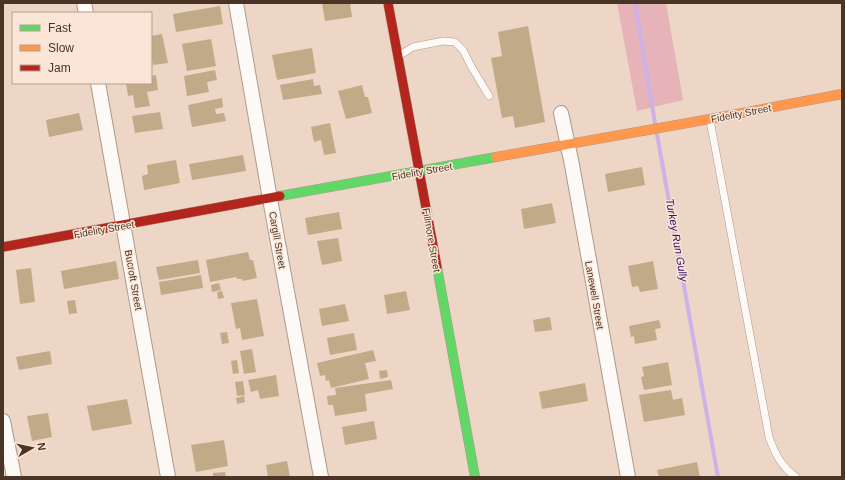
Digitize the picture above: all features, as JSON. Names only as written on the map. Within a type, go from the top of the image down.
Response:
[{"type":"main road","name":"Fillmore Street","points":[[388,3],[474,477]]},
{"type":"main road","name":"Fidelity Street","points":[[3,247],[842,94]]},
{"type":"street","name":"Cargill Street","points":[[236,3],[321,477]]},
{"type":"street","name":"Bucroft Street","points":[[98,84],[168,477]]},
{"type":"street","name":"Lanewell Street","points":[[561,113],[628,477]]},
{"type":"street","points":[[3,421],[14,477]]},
{"type":"lane","points":[[398,57],[413,47],[443,41],[455,42],[463,50],[488,96]]},
{"type":"lane","points":[[710,119],[769,437],[774,452],[787,470],[796,477]]},
{"type":"shaded area","points":[[617,3],[666,3],[683,100],[637,111]]},
{"type":"building","points":[[322,3],[350,3],[352,17],[325,21]]},
{"type":"building","points":[[220,6],[223,24],[176,32],[173,14]]},
{"type":"building","points":[[528,26],[545,122],[515,128],[513,116],[502,118],[491,58],[502,56],[498,32]]},
{"type":"building","points":[[162,34],[168,63],[153,65],[152,36]]},
{"type":"building","points":[[211,39],[216,66],[187,71],[182,44]]},
{"type":"building","points":[[312,48],[316,73],[277,80],[272,55]]},
{"type":"building","points":[[215,70],[217,80],[207,82],[209,92],[187,96],[184,76]]},
{"type":"building","points":[[156,75],[158,90],[147,92],[150,106],[135,108],[133,95],[128,96],[126,84],[152,84],[152,76]]},
{"type":"building","points":[[313,79],[314,86],[320,85],[322,94],[283,100],[280,85]]},
{"type":"building","points":[[362,85],[365,97],[368,97],[372,113],[346,119],[338,91]]},
{"type":"building","points":[[222,98],[223,107],[215,109],[216,114],[224,113],[226,121],[192,127],[188,105]]},
{"type":"building","points":[[160,112],[163,129],[135,133],[132,116]]},
{"type":"building","points":[[79,113],[83,130],[49,137],[46,120]]},
{"type":"building","points":[[330,123],[336,153],[324,155],[321,140],[314,142],[311,127]]},
{"type":"building","points":[[243,155],[246,171],[192,180],[189,164]]},
{"type":"building","points":[[176,160],[180,183],[144,190],[142,176],[148,174],[147,165]]},
{"type":"building","points":[[642,167],[645,185],[608,192],[605,174]]},
{"type":"building","points":[[552,203],[556,223],[524,229],[521,209]]},
{"type":"building","points":[[339,212],[342,229],[308,235],[305,218]]},
{"type":"building","points":[[338,238],[342,261],[322,265],[317,241]]},
{"type":"building","points":[[248,252],[250,260],[253,260],[257,278],[242,281],[242,279],[237,279],[236,277],[210,282],[206,260]]},
{"type":"building","points":[[198,260],[200,273],[159,280],[156,267]]},
{"type":"building","points":[[116,261],[119,279],[64,289],[61,271]]},
{"type":"building","points":[[653,261],[658,289],[640,292],[638,286],[632,287],[628,266]]},
{"type":"building","points":[[31,268],[35,302],[20,304],[16,270]]},
{"type":"building","points":[[201,275],[203,288],[161,295],[159,282]]},
{"type":"building","points":[[219,283],[221,290],[212,292],[211,285]]},
{"type":"building","points":[[222,291],[224,298],[218,299],[217,292]]},
{"type":"building","points":[[406,291],[410,310],[387,314],[384,295]]},
{"type":"building","points":[[257,299],[264,336],[242,340],[240,328],[236,329],[231,303]]},
{"type":"building","points":[[75,300],[77,313],[69,314],[67,301]]},
{"type":"building","points":[[345,304],[349,321],[322,326],[319,309]]},
{"type":"building","points":[[550,317],[552,330],[535,332],[533,320]]},
{"type":"building","points":[[659,320],[661,328],[655,329],[657,340],[635,344],[634,336],[631,337],[629,326]]},
{"type":"building","points":[[227,332],[229,343],[222,344],[220,333]]},
{"type":"building","points":[[354,333],[357,350],[330,355],[327,338]]},
{"type":"building","points":[[252,349],[256,372],[244,374],[240,351]]},
{"type":"building","points":[[373,350],[376,361],[365,363],[369,379],[331,388],[329,380],[326,381],[325,375],[320,376],[317,363]]},
{"type":"building","points":[[50,351],[52,364],[19,370],[16,357]]},
{"type":"building","points":[[237,360],[239,373],[233,374],[231,361]]},
{"type":"building","points":[[668,362],[672,385],[644,390],[641,377],[644,376],[642,367]]},
{"type":"building","points":[[387,370],[388,377],[380,379],[379,371]]},
{"type":"building","points":[[276,375],[279,396],[260,399],[258,390],[251,392],[248,380]]},
{"type":"building","points":[[391,380],[393,389],[365,394],[367,411],[335,416],[333,405],[328,405],[327,396],[336,395],[335,388]]},
{"type":"building","points":[[243,381],[245,395],[237,396],[235,382]]},
{"type":"building","points":[[585,383],[588,401],[542,409],[539,392]]},
{"type":"building","points":[[671,390],[673,400],[682,398],[685,415],[644,422],[639,395]]},
{"type":"building","points":[[244,396],[245,402],[237,404],[236,398]]},
{"type":"building","points":[[127,399],[132,424],[92,431],[87,406]]},
{"type":"building","points":[[48,413],[52,437],[32,441],[27,416]]},
{"type":"building","points":[[374,421],[377,439],[345,445],[342,427]]},
{"type":"building","points":[[224,440],[228,466],[196,472],[191,445]]},
{"type":"building","points":[[287,461],[290,477],[268,477],[266,465]]},
{"type":"building","points":[[697,462],[700,477],[659,477],[657,470]]},
{"type":"building","points":[[225,472],[226,477],[213,477],[213,473]]},
{"type":"waterway","name":"Turkey Run Gully","points":[[635,3],[655,123]]},
{"type":"waterway","name":"Turkey Run Gully","points":[[657,134],[718,477]]},
{"type":"traffic: fast","points":[[280,196],[496,157]]},
{"type":"traffic: fast","points":[[437,267],[475,477]]},
{"type":"traffic: slow","points":[[496,157],[842,94]]},
{"type":"traffic: jam","points":[[388,3],[437,267]]},
{"type":"traffic: jam","points":[[3,247],[280,196]]}]
